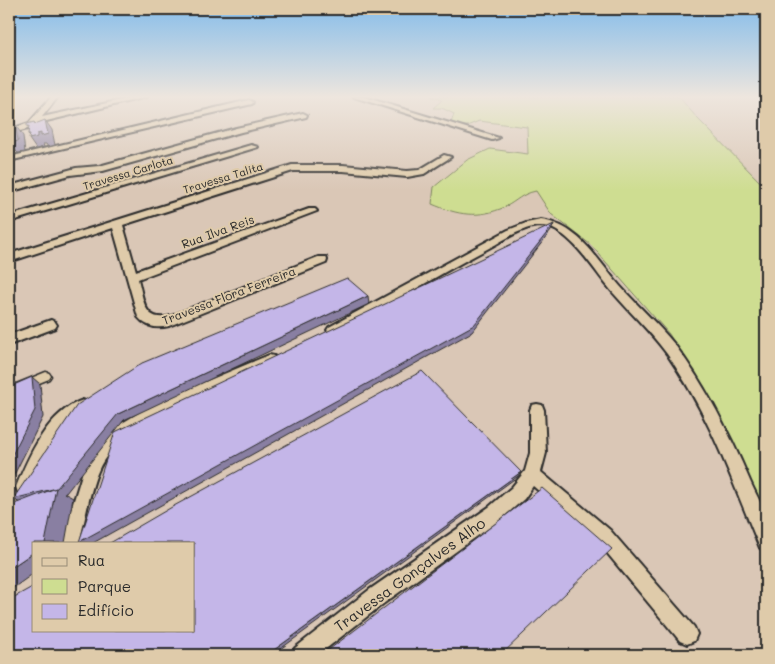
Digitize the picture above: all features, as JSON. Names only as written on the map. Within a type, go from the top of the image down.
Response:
[{"type":"street","points":[[9,159],[140,128]]},
{"type":"street","points":[[9,189],[248,128]]},
{"type":"street","points":[[461,128],[495,138]]},
{"type":"street","points":[[159,150],[225,129]]},
{"type":"street","name":"Travessa Carlota","points":[[9,220],[254,147]]},
{"type":"street","name":"Travessa Talita","points":[[9,258],[292,168],[343,168],[407,174],[422,172],[447,157]]},
{"type":"street","name":"Rua Ilva Reis","points":[[132,277],[312,210]]},
{"type":"street","points":[[321,336],[420,280],[507,236],[542,222],[558,228],[576,241],[588,254],[671,351],[724,438],[766,542]]},
{"type":"street","name":"Travessa Flora Ferreira","points":[[117,223],[142,314],[149,322],[156,324],[174,320],[322,260]]},
{"type":"street","points":[[9,340],[51,325]]},
{"type":"street","points":[[70,542],[92,466],[105,446],[119,433],[162,406],[277,356]]},
{"type":"street","points":[[9,391],[46,376]]},
{"type":"street","points":[[20,496],[45,442],[59,424],[91,400]]},
{"type":"street","points":[[537,410],[538,453],[532,475],[604,536],[687,634]]},
{"type":"street","name":"Travessa Gonçalves Alho","points":[[302,655],[376,597],[495,513],[518,493],[532,475]]},
{"type":"green space","points":[[527,128],[707,128],[766,188],[766,540],[719,415],[669,334],[591,245],[551,214],[536,191],[523,196],[505,207],[486,213],[459,213],[432,204],[434,187],[467,160],[490,149],[528,154]]},
{"type":"building","points":[[16,128],[18,141],[11,143],[9,140],[9,129]]},
{"type":"building","points":[[29,128],[47,128],[48,134],[41,136],[41,133],[37,134],[37,137],[29,139],[30,134],[28,134]]},
{"type":"building","points":[[554,224],[474,325],[79,542],[115,432]]},
{"type":"building","points":[[347,278],[368,296],[118,414],[57,488],[13,499],[77,405],[142,363]]},
{"type":"building","points":[[422,371],[521,472],[267,655],[9,655],[9,600],[32,587],[32,632],[195,632],[195,542],[112,542],[172,507]]},
{"type":"building","points":[[32,377],[35,410],[9,461],[9,387]]},
{"type":"building","points":[[56,488],[45,542],[32,542],[32,553],[9,569],[9,506]]},
{"type":"building","points":[[542,488],[612,549],[501,655],[322,655]]}]
